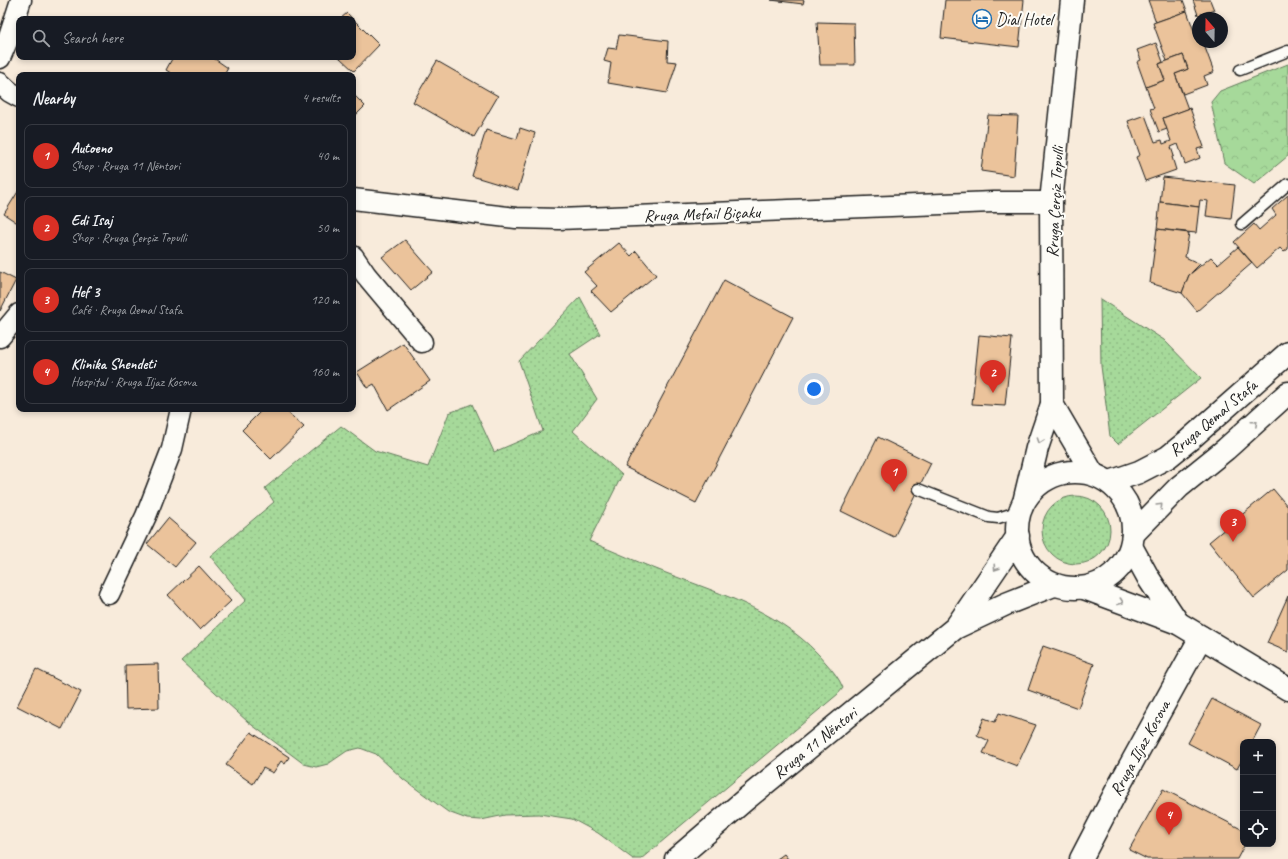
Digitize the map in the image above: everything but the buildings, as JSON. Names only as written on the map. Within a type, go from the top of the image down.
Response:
[{"type":"main road","name":"Rruga Çerçiz Topulli","points":[[1052,404],[1052,202],[1072,0]]},
{"type":"main road","name":"Rruga Qemal Stafa","points":[[1102,478],[1139,472],[1168,457],[1288,353]]},
{"type":"main road","name":"Rruga Qemal Stafa","points":[[1132,541],[1179,487],[1226,449],[1288,393]]},
{"type":"main road","points":[[1052,404],[1102,478],[1121,492],[1128,505],[1132,519],[1132,541],[1149,579],[1178,623]]},
{"type":"main road","points":[[1052,404],[1037,448],[1018,523],[1018,536],[1021,551],[1029,566],[1040,577],[1054,584],[1069,588],[1084,588],[1101,583],[1115,574],[1132,541]]},
{"type":"main road","points":[[1023,504],[1042,480],[1061,472],[1077,471],[1102,478]]},
{"type":"main road","name":"Rruga 11 Nëntori","points":[[955,628],[1018,536]]},
{"type":"main road","name":"Rruga 11 Nëntori","points":[[676,859],[746,799],[955,628],[1006,604],[1054,584]]},
{"type":"main road","points":[[1084,588],[1178,623],[1288,689]]},
{"type":"main road","name":"Rruga Iljaz Kosova","points":[[1081,859],[1120,784],[1201,637]]},
{"type":"street","points":[[0,58],[9,37],[21,0]]},
{"type":"street","points":[[0,83],[16,95]]},
{"type":"street","name":"Rruga Mefail Biçaku","points":[[356,199],[516,218],[559,219],[993,202],[1052,202]]},
{"type":"street","points":[[356,260],[366,275],[422,342]]},
{"type":"street","points":[[0,337],[16,318]]},
{"type":"street","points":[[109,594],[146,516],[172,449],[180,412]]},
{"type":"lane","points":[[1240,70],[1288,51]]},
{"type":"lane","points":[[1242,224],[1288,184]]},
{"type":"lane","points":[[918,489],[989,517],[998,518],[1023,504]]},
{"type":"green space","points":[[1288,64],[1288,156],[1254,184],[1224,163],[1211,102],[1220,91]]},
{"type":"green space","points":[[580,297],[600,334],[570,354],[597,399],[573,431],[622,475],[589,541],[656,569],[710,589],[773,618],[810,646],[826,663],[840,681],[843,688],[838,694],[641,859],[633,859],[598,833],[572,819],[539,814],[505,815],[481,820],[467,819],[448,812],[403,779],[376,754],[360,748],[347,751],[328,764],[316,767],[304,764],[248,722],[181,661],[246,600],[210,556],[274,502],[265,488],[341,426],[375,451],[428,467],[449,413],[472,404],[494,452],[543,431],[519,361]]},
{"type":"green space","points":[[1100,299],[1164,340],[1201,378],[1118,444],[1110,436],[1101,366]]},
{"type":"green space","points":[[1076,496],[1089,499],[1100,506],[1107,517],[1110,530],[1107,543],[1100,554],[1089,561],[1076,564],[1063,561],[1052,554],[1045,543],[1042,530],[1045,517],[1052,506],[1063,499]]},
{"type":"place","name":"Dial Hotel","points":[[982,19]]},
{"type":"place","name":"Edi Isaj","points":[[993,393]]},
{"type":"place","name":"Autoeno","points":[[894,492]]},
{"type":"place","name":"Hef 3","points":[[1233,542]]},
{"type":"place","name":"Klinika Shendeti","points":[[1169,835]]}]
